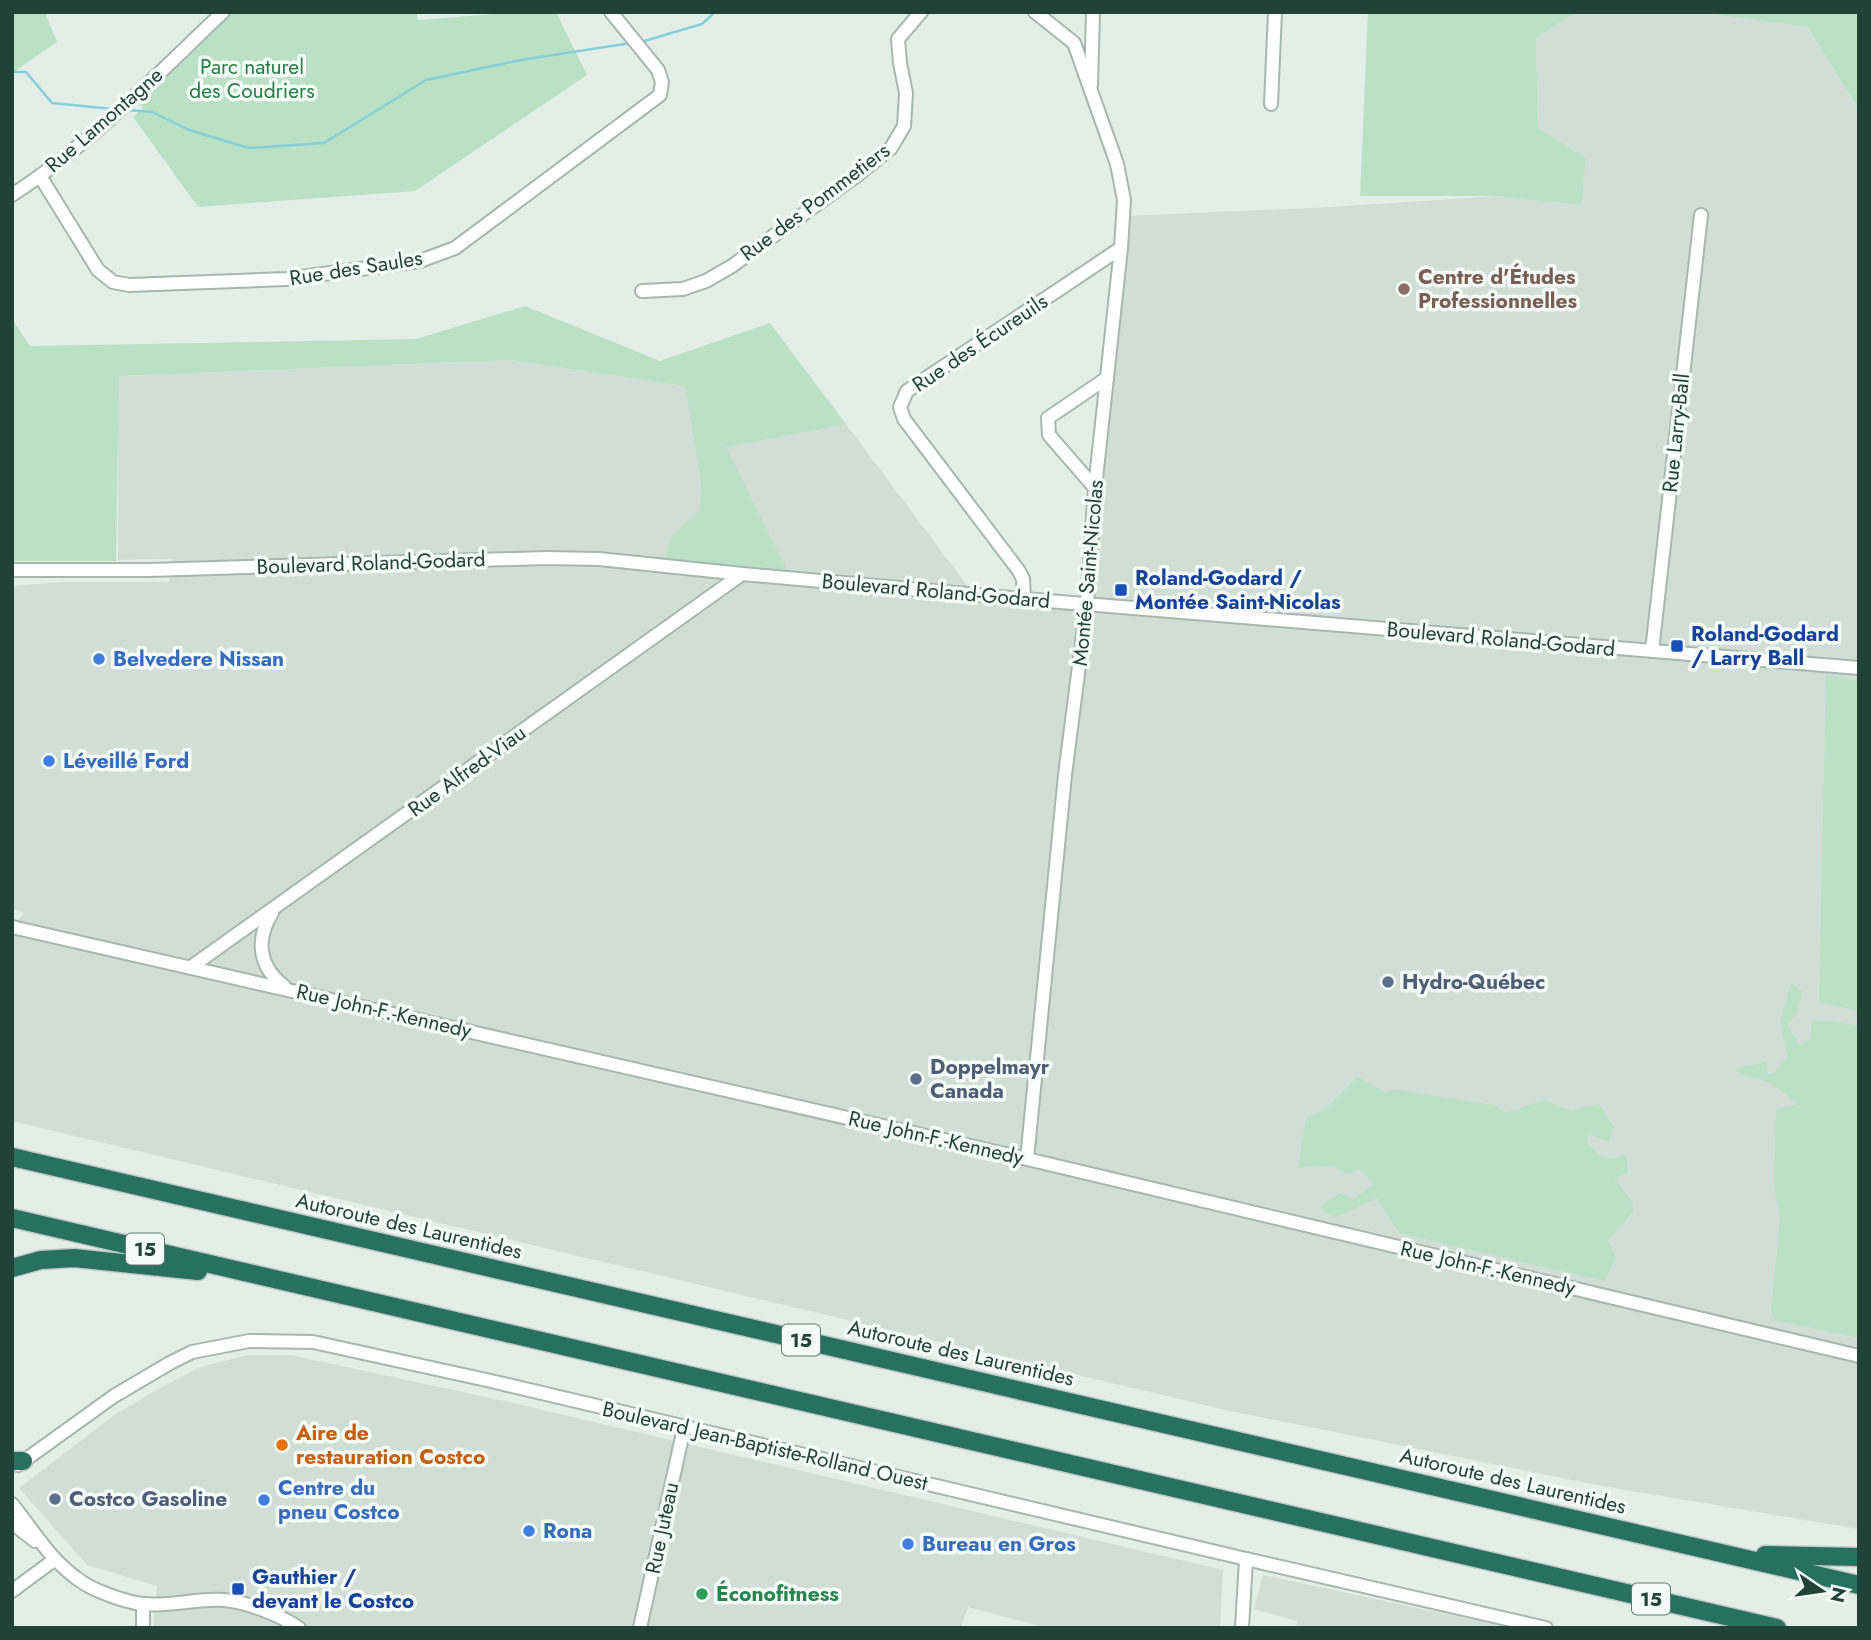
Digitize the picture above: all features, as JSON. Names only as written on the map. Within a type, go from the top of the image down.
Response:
[{"type":"highway","name":"Autoroute des Laurentides","points":[[13,1158],[1859,1584]]},
{"type":"highway","name":"15","points":[[12,1218],[1772,1627]]},
{"type":"highway","points":[[12,1268],[41,1260],[74,1258],[278,1280]]},
{"type":"highway","points":[[1727,1554],[1859,1557]]},
{"type":"street","name":"Rue Lamontagne","points":[[12,195],[40,176],[116,114],[223,12]]},
{"type":"street","name":"Rue des Saules","points":[[40,176],[98,270],[113,282],[121,284],[286,279],[420,261],[455,248],[660,95],[662,82],[658,70],[611,12]]},
{"type":"street","name":"Rue des Pommetiers","points":[[642,291],[682,289],[706,281],[742,258],[891,148],[904,126],[906,93],[898,39],[921,12]]},
{"type":"street","name":"Montée Saint-Nicolas","points":[[1027,1159],[1065,775],[1087,604],[1095,488],[1124,200],[1117,164],[1074,43],[1035,12]]},
{"type":"street","points":[[1091,94],[1093,12]]},
{"type":"street","points":[[1270,104],[1275,12]]},
{"type":"street","name":"Rue Larry-Ball","points":[[1652,651],[1701,215]]},
{"type":"street","name":"Rue des Écureuils","points":[[1024,599],[1023,579],[1019,571],[904,419],[900,407],[907,391],[1121,248]]},
{"type":"street","points":[[1095,488],[1049,435],[1048,418],[1107,378]]},
{"type":"street","name":"Boulevard Roland-Godard","points":[[12,570],[149,570],[546,558],[600,559],[1024,599],[1859,668]]},
{"type":"street","name":"Rue Alfred-Viau","points":[[191,967],[742,574]]},
{"type":"street","points":[[274,909],[263,933],[264,960],[270,972],[289,989]]},
{"type":"street","name":"Rue John-F.-Kennedy","points":[[12,927],[1027,1159],[1859,1356]]},
{"type":"street","name":"Boulevard Jean-Baptiste-Rolland Ouest","points":[[16,1464],[114,1396],[192,1352],[249,1341],[313,1342],[491,1381],[1546,1628]]},
{"type":"street","name":"Rue Juteau","points":[[640,1628],[684,1428]]},
{"type":"street","points":[[12,1504],[54,1560],[81,1582],[108,1594],[143,1604],[225,1600],[254,1607],[299,1628]]},
{"type":"street","points":[[12,1522],[41,1545]]},
{"type":"street","points":[[1242,1628],[1246,1559]]},
{"type":"street","points":[[12,1591],[54,1560]]},
{"type":"street","points":[[143,1604],[143,1628]]},
{"type":"shaded area","points":[[1576,12],[1698,12],[1808,27],[1859,110],[1859,1529],[1602,1486],[1225,1410],[12,1121],[12,925],[25,913],[12,909],[12,586],[63,582],[169,582],[173,559],[118,560],[118,376],[510,360],[686,386],[696,446],[846,424],[969,588],[1087,604],[1125,216],[1497,196],[1580,204],[1586,158],[1538,128],[1536,38]]},
{"type":"shaded area","points":[[248,1355],[291,1355],[509,1402],[1223,1570],[1220,1628],[1047,1628],[968,1607],[961,1628],[153,1628],[157,1586],[87,1565],[19,1488],[117,1413],[200,1367]]},
{"type":"shaded area","points":[[1263,1575],[1512,1628],[1296,1628],[1297,1621],[1254,1609]]},
{"type":"green space","points":[[12,12],[50,12],[46,16],[57,42],[12,73]]},
{"type":"green space","name":"Parc naturel des Coudriers","points":[[223,12],[416,12],[418,20],[556,12],[587,75],[415,191],[198,207],[133,117],[143,107],[132,99]]},
{"type":"green space","points":[[1368,12],[1576,12],[1536,38],[1538,128],[1586,158],[1581,205],[1497,196],[1360,196]]},
{"type":"green space","points":[[1698,12],[1859,12],[1859,110],[1808,27]]},
{"type":"green space","points":[[525,306],[660,361],[770,323],[846,424],[726,447],[789,574],[664,562],[672,536],[700,509],[701,482],[685,386],[510,360],[119,376],[116,561],[12,561],[12,319],[30,346],[416,339]]},
{"type":"green space","points":[[1826,675],[1859,681],[1859,1011],[1819,1002]]},
{"type":"green space","points":[[1791,984],[1803,992],[1796,1014],[1787,1026],[1800,1045],[1810,1040],[1812,1021],[1832,1021],[1859,1026],[1859,1338],[1774,1320],[1771,1311],[1780,1217],[1774,1186],[1776,1110],[1798,1104],[1771,1084],[1743,1075],[1734,1069],[1766,1062],[1769,1075],[1788,1057],[1780,1022]]},
{"type":"green space","points":[[1357,1077],[1385,1092],[1397,1090],[1494,1105],[1506,1113],[1544,1100],[1571,1111],[1599,1104],[1614,1127],[1609,1142],[1590,1134],[1586,1141],[1603,1157],[1626,1155],[1628,1173],[1614,1178],[1631,1200],[1634,1209],[1608,1240],[1616,1258],[1605,1281],[1399,1233],[1377,1198],[1335,1218],[1319,1207],[1340,1193],[1353,1199],[1374,1184],[1360,1169],[1348,1174],[1332,1166],[1298,1167],[1306,1119],[1325,1109]]},
{"type":"waterway","points":[[641,42],[702,24],[715,12]]},
{"type":"waterway","points":[[127,110],[152,112],[189,130],[249,148],[324,143],[426,80],[521,60],[631,43]]},
{"type":"waterway","points":[[12,72],[26,72],[52,103],[113,109]]},
{"type":"place","name":"Centre d'Études Professionnelles","points":[[1404,289]]},
{"type":"place","name":"Roland-Godard / Montée Saint-Nicolas","points":[[1121,590]]},
{"type":"place","name":"Roland-Godard / Larry Ball","points":[[1677,646]]},
{"type":"place","name":"Belvedere Nissan","points":[[99,659]]},
{"type":"place","name":"Léveillé Ford","points":[[49,761]]},
{"type":"place","name":"Hydro-Québec","points":[[1388,982]]},
{"type":"place","name":"Doppelmayr Canada","points":[[916,1079]]},
{"type":"place","name":"Aire de restauration Costco","points":[[282,1445]]},
{"type":"place","name":"Costco Gasoline","points":[[55,1499]]},
{"type":"place","name":"Centre du pneu Costco","points":[[264,1500]]},
{"type":"place","name":"Rona","points":[[529,1531]]},
{"type":"place","name":"Bureau en Gros","points":[[908,1544]]},
{"type":"place","name":"Gauthier / devant le Costco","points":[[238,1589]]},
{"type":"place","name":"Éconofitness","points":[[702,1594]]}]
